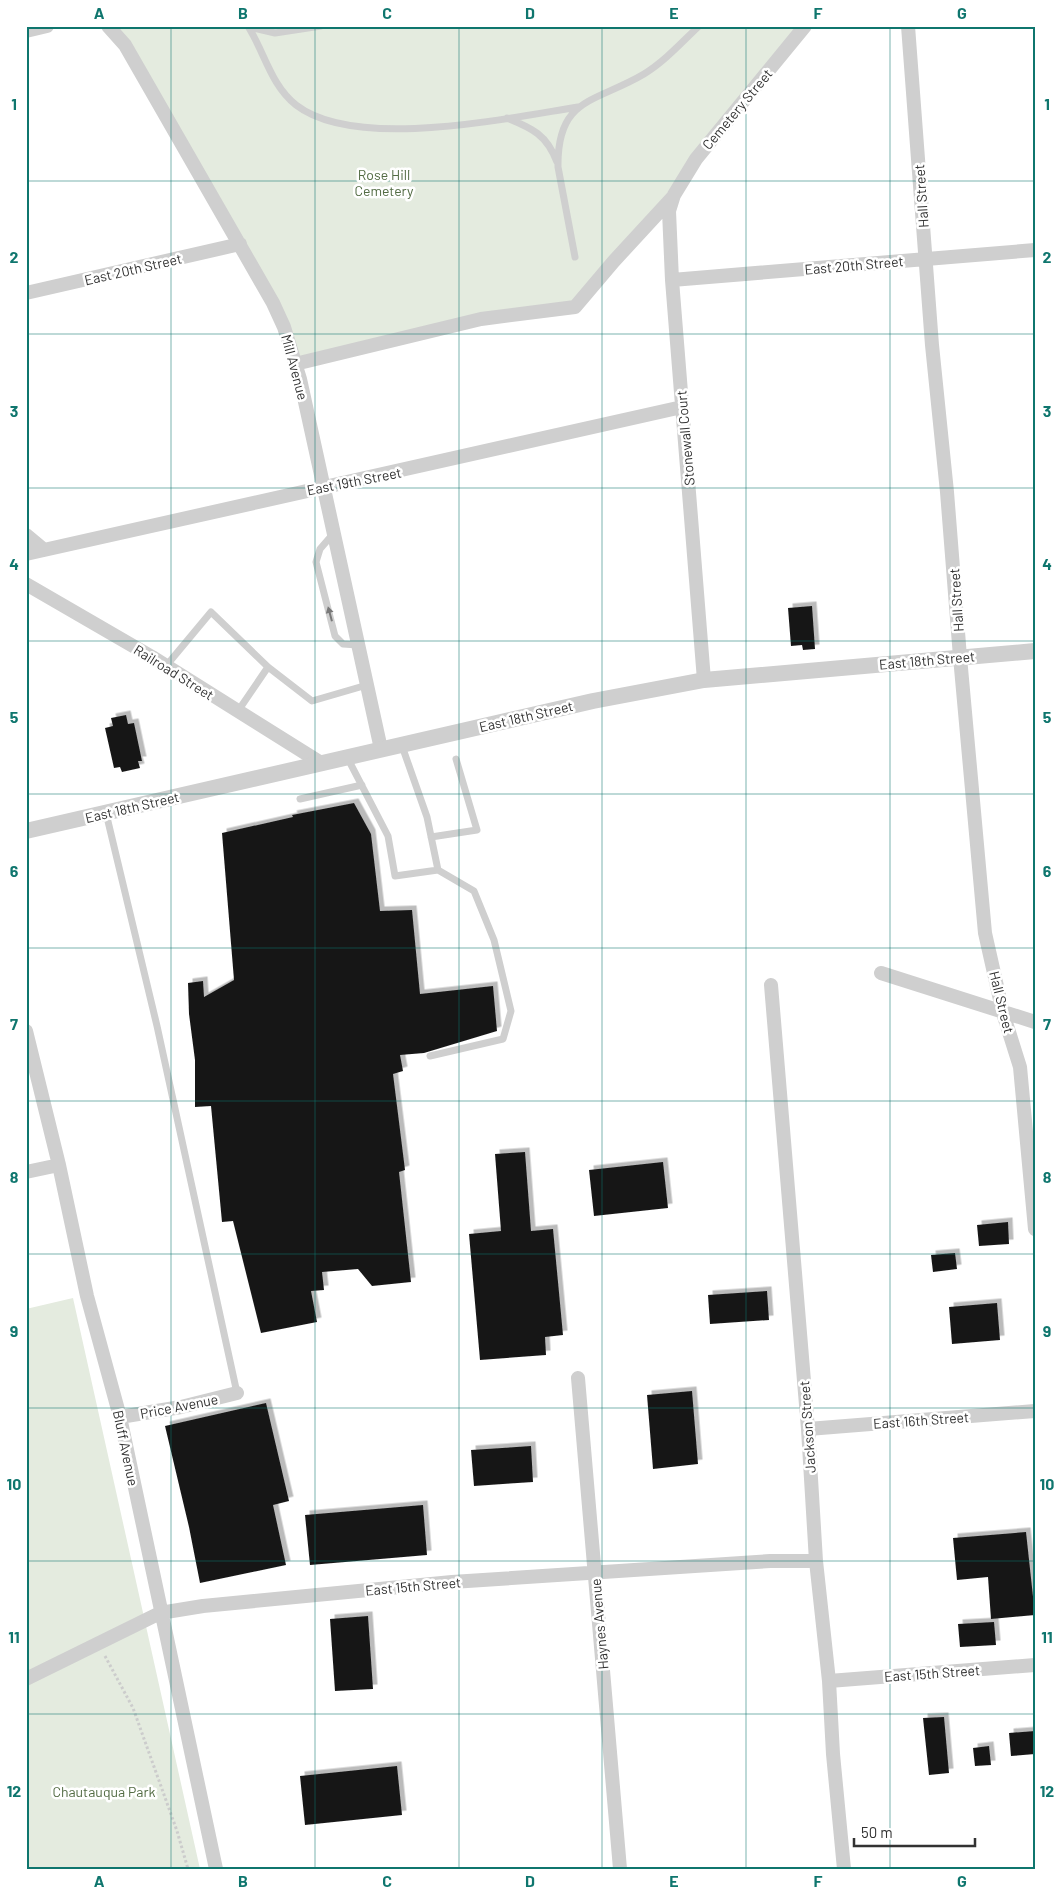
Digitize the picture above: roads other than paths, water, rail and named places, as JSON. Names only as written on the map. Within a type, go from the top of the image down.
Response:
[{"type":"street","points":[[26,31],[47,26]]},
{"type":"street","name":"Mill Avenue","points":[[108,26],[125,45],[240,244],[273,303],[284,327],[295,364],[323,487],[380,749]]},
{"type":"street","name":"Cemetery Street","points":[[674,196],[696,158],[805,26]]},
{"type":"street","name":"Hall Street","points":[[908,26],[932,345],[948,492],[960,657],[985,933],[1003,1013],[1020,1067],[1035,1229]]},
{"type":"street","points":[[295,364],[481,319],[575,307],[614,261],[674,196]]},
{"type":"street","name":"Stonewall Court","points":[[674,196],[670,211],[672,280],[704,680]]},
{"type":"street","name":"East 20th Street","points":[[26,293],[240,244]]},
{"type":"street","name":"East 20th Street","points":[[672,280],[1035,250]]},
{"type":"street","name":"East 19th Street","points":[[26,554],[682,408]]},
{"type":"street","points":[[26,535],[44,550]]},
{"type":"street","name":"Railroad Street","points":[[26,584],[166,666],[321,763]]},
{"type":"street","name":"East 18th Street","points":[[26,831],[593,701],[704,680],[1035,652]]},
{"type":"street","points":[[881,973],[1035,1022]]},
{"type":"street","name":"Jackson Street","points":[[771,985],[808,1429],[816,1561],[829,1681],[833,1754],[844,1869]]},
{"type":"street","name":"Bluff Avenue","points":[[26,1031],[59,1165],[87,1296],[120,1417],[160,1613],[216,1869]]},
{"type":"street","points":[[26,1172],[59,1165]]},
{"type":"street","name":"Haynes Avenue","points":[[578,1378],[620,1869]]},
{"type":"street","name":"Price Avenue","points":[[120,1417],[182,1407],[238,1393]]},
{"type":"street","name":"East 16th Street","points":[[808,1429],[1035,1411]]},
{"type":"street","name":"East 15th Street","points":[[26,1679],[160,1613],[203,1606],[452,1582],[595,1571],[770,1561],[816,1561]]},
{"type":"street","name":"East 15th Street","points":[[829,1681],[1035,1665]]},
{"type":"lane","points":[[248,27],[275,33],[321,26]]},
{"type":"lane","points":[[248,27],[279,88],[297,106],[321,118],[351,126],[391,129],[445,127],[578,107],[646,73],[667,57],[699,26]]},
{"type":"lane","points":[[575,257],[558,167],[558,152],[566,122],[578,107]]},
{"type":"lane","points":[[507,118],[548,142],[558,167]]},
{"type":"lane","points":[[333,534],[320,549],[316,562],[335,636],[343,644],[358,645]]},
{"type":"lane","points":[[166,666],[211,612],[268,667],[312,701],[367,686]]},
{"type":"lane","points":[[238,711],[268,667]]},
{"type":"lane","points":[[401,744],[426,817],[438,870]]},
{"type":"lane","points":[[346,757],[388,836],[395,876],[438,870],[474,891],[494,940],[511,1011],[503,1039],[430,1056]]},
{"type":"lane","points":[[431,837],[477,830],[456,759]]},
{"type":"lane","points":[[300,799],[362,785]]},
{"type":"lane","points":[[106,813],[157,1026],[238,1393]]},
{"type":"park label","name":"Rose Hill Cemetery","points":[[384,182]]},
{"type":"park label","name":"Chautauqua Park","points":[[104,1791]]}]
